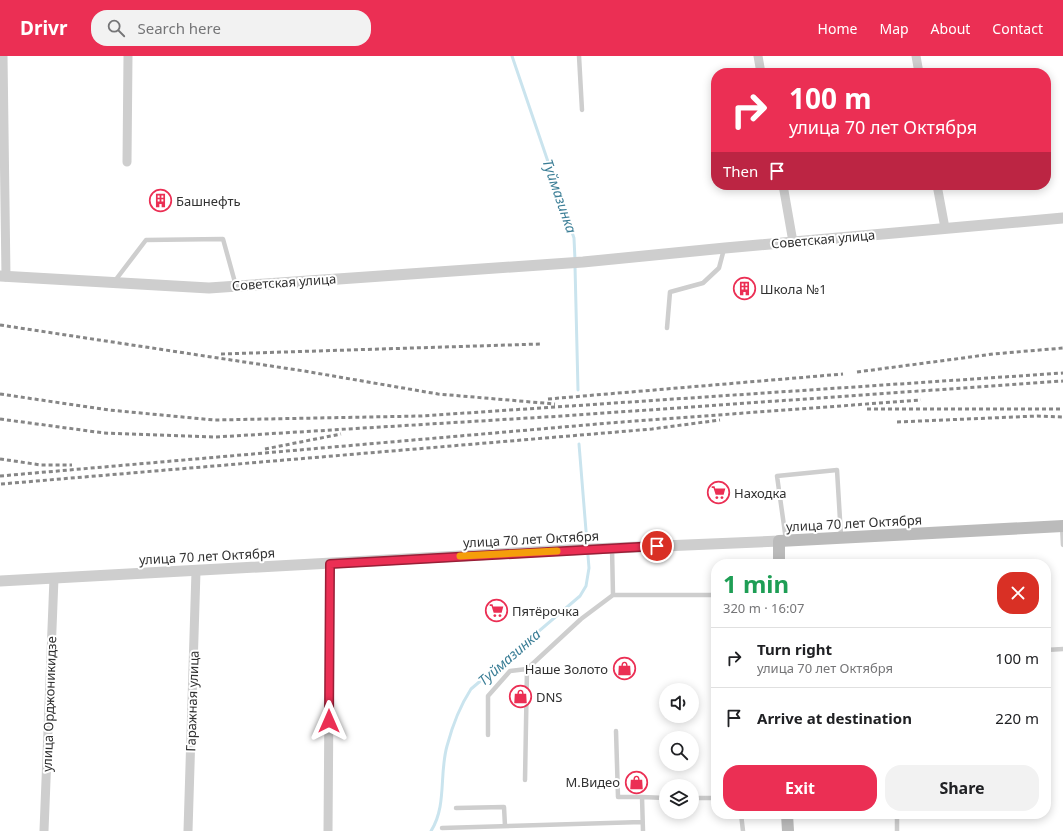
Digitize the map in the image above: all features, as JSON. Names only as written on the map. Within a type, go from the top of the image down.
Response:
[{"type":"main road","name":"улица 70 лет Октября","points":[[782,541],[1062,526]]},
{"type":"main road","points":[[780,559],[782,541]]},
{"type":"main road","points":[[787,819],[788,831]]},
{"type":"street","points":[[3,56],[3,276]]},
{"type":"street","points":[[127,162],[128,56]]},
{"type":"street","points":[[758,56],[760,68]]},
{"type":"street","points":[[916,56],[918,68]]},
{"type":"street","points":[[783,190],[793,242]]},
{"type":"street","points":[[939,190],[944,228]]},
{"type":"street","name":"Советская улица","points":[[3,276],[209,288],[568,264],[725,248],[1063,218]]},
{"type":"street","name":"улица 70 лет Октября","points":[[0,581],[568,550],[782,541]]},
{"type":"street","points":[[328,831],[330,564]]},
{"type":"street","name":"Гаражная улица","points":[[188,831],[196,571]]},
{"type":"street","name":"улица Орджоникидзе","points":[[44,831],[54,578]]},
{"type":"lane","points":[[579,56],[582,110]]},
{"type":"lane","points":[[114,283],[146,240],[223,239],[236,286]]},
{"type":"lane","points":[[667,328],[670,292],[703,283],[719,268],[725,248]]},
{"type":"lane","points":[[782,541],[777,476],[837,470],[841,538]]},
{"type":"lane","points":[[1062,526],[1063,545]]},
{"type":"lane","points":[[612,548],[613,595]]},
{"type":"lane","points":[[488,735],[488,696],[510,671],[527,669],[581,619],[613,595],[711,595]]},
{"type":"lane","points":[[1051,650],[1063,649]]},
{"type":"lane","points":[[525,780],[527,669]]},
{"type":"lane","points":[[616,731],[618,797],[659,798]]},
{"type":"lane","points":[[642,797],[643,831]]},
{"type":"lane","points":[[699,798],[711,798]]},
{"type":"lane","points":[[456,808],[504,807],[505,826]]},
{"type":"lane","points":[[742,819],[743,831]]},
{"type":"lane","points":[[897,819],[897,831]]},
{"type":"lane","points":[[442,828],[642,822]]},
{"type":"waterway","name":"Туймазинка","points":[[512,56],[574,238],[575,260]]},
{"type":"waterway","name":"Туймазинка","points":[[575,266],[578,390]]},
{"type":"waterway","name":"Туймазинка","points":[[431,831],[436,821],[441,801],[443,768],[449,739],[460,709],[471,689],[580,596],[586,586],[589,568],[579,444]]},
{"type":"railway","points":[[0,325],[304,371],[438,394],[555,404]]},
{"type":"railway","points":[[221,354],[540,344]]},
{"type":"railway","points":[[857,372],[993,354],[1063,348]]},
{"type":"railway","points":[[0,394],[109,410],[214,420],[421,416],[1063,373]]},
{"type":"railway","points":[[548,399],[843,374]]},
{"type":"railway","points":[[0,419],[104,433],[216,437],[562,416],[1063,381]]},
{"type":"railway","points":[[0,476],[609,423],[921,400]]},
{"type":"railway","points":[[867,409],[1063,409]]},
{"type":"railway","points":[[897,422],[1037,416],[1063,417]]},
{"type":"railway","points":[[1,484],[652,429],[720,420]]},
{"type":"railway","points":[[265,449],[341,434]]},
{"type":"railway","points":[[0,459],[41,465],[72,465]]},
{"type":"slow traffic","points":[[460,556],[557,551]]},
{"type":"place","name":"Башнефть","points":[[161,201]]},
{"type":"place","name":"Школа №1","points":[[744,289]]},
{"type":"place","name":"Находка","points":[[718,493]]},
{"type":"place","name":"Пятёрочка","points":[[497,611]]},
{"type":"place","name":"Наше Золото","points":[[624,669]]},
{"type":"place","name":"DNS","points":[[520,697]]},
{"type":"place","name":"М.Видео","points":[[636,782]]},
{"type":"route","points":[[329,721],[330,564],[657,546]]}]
